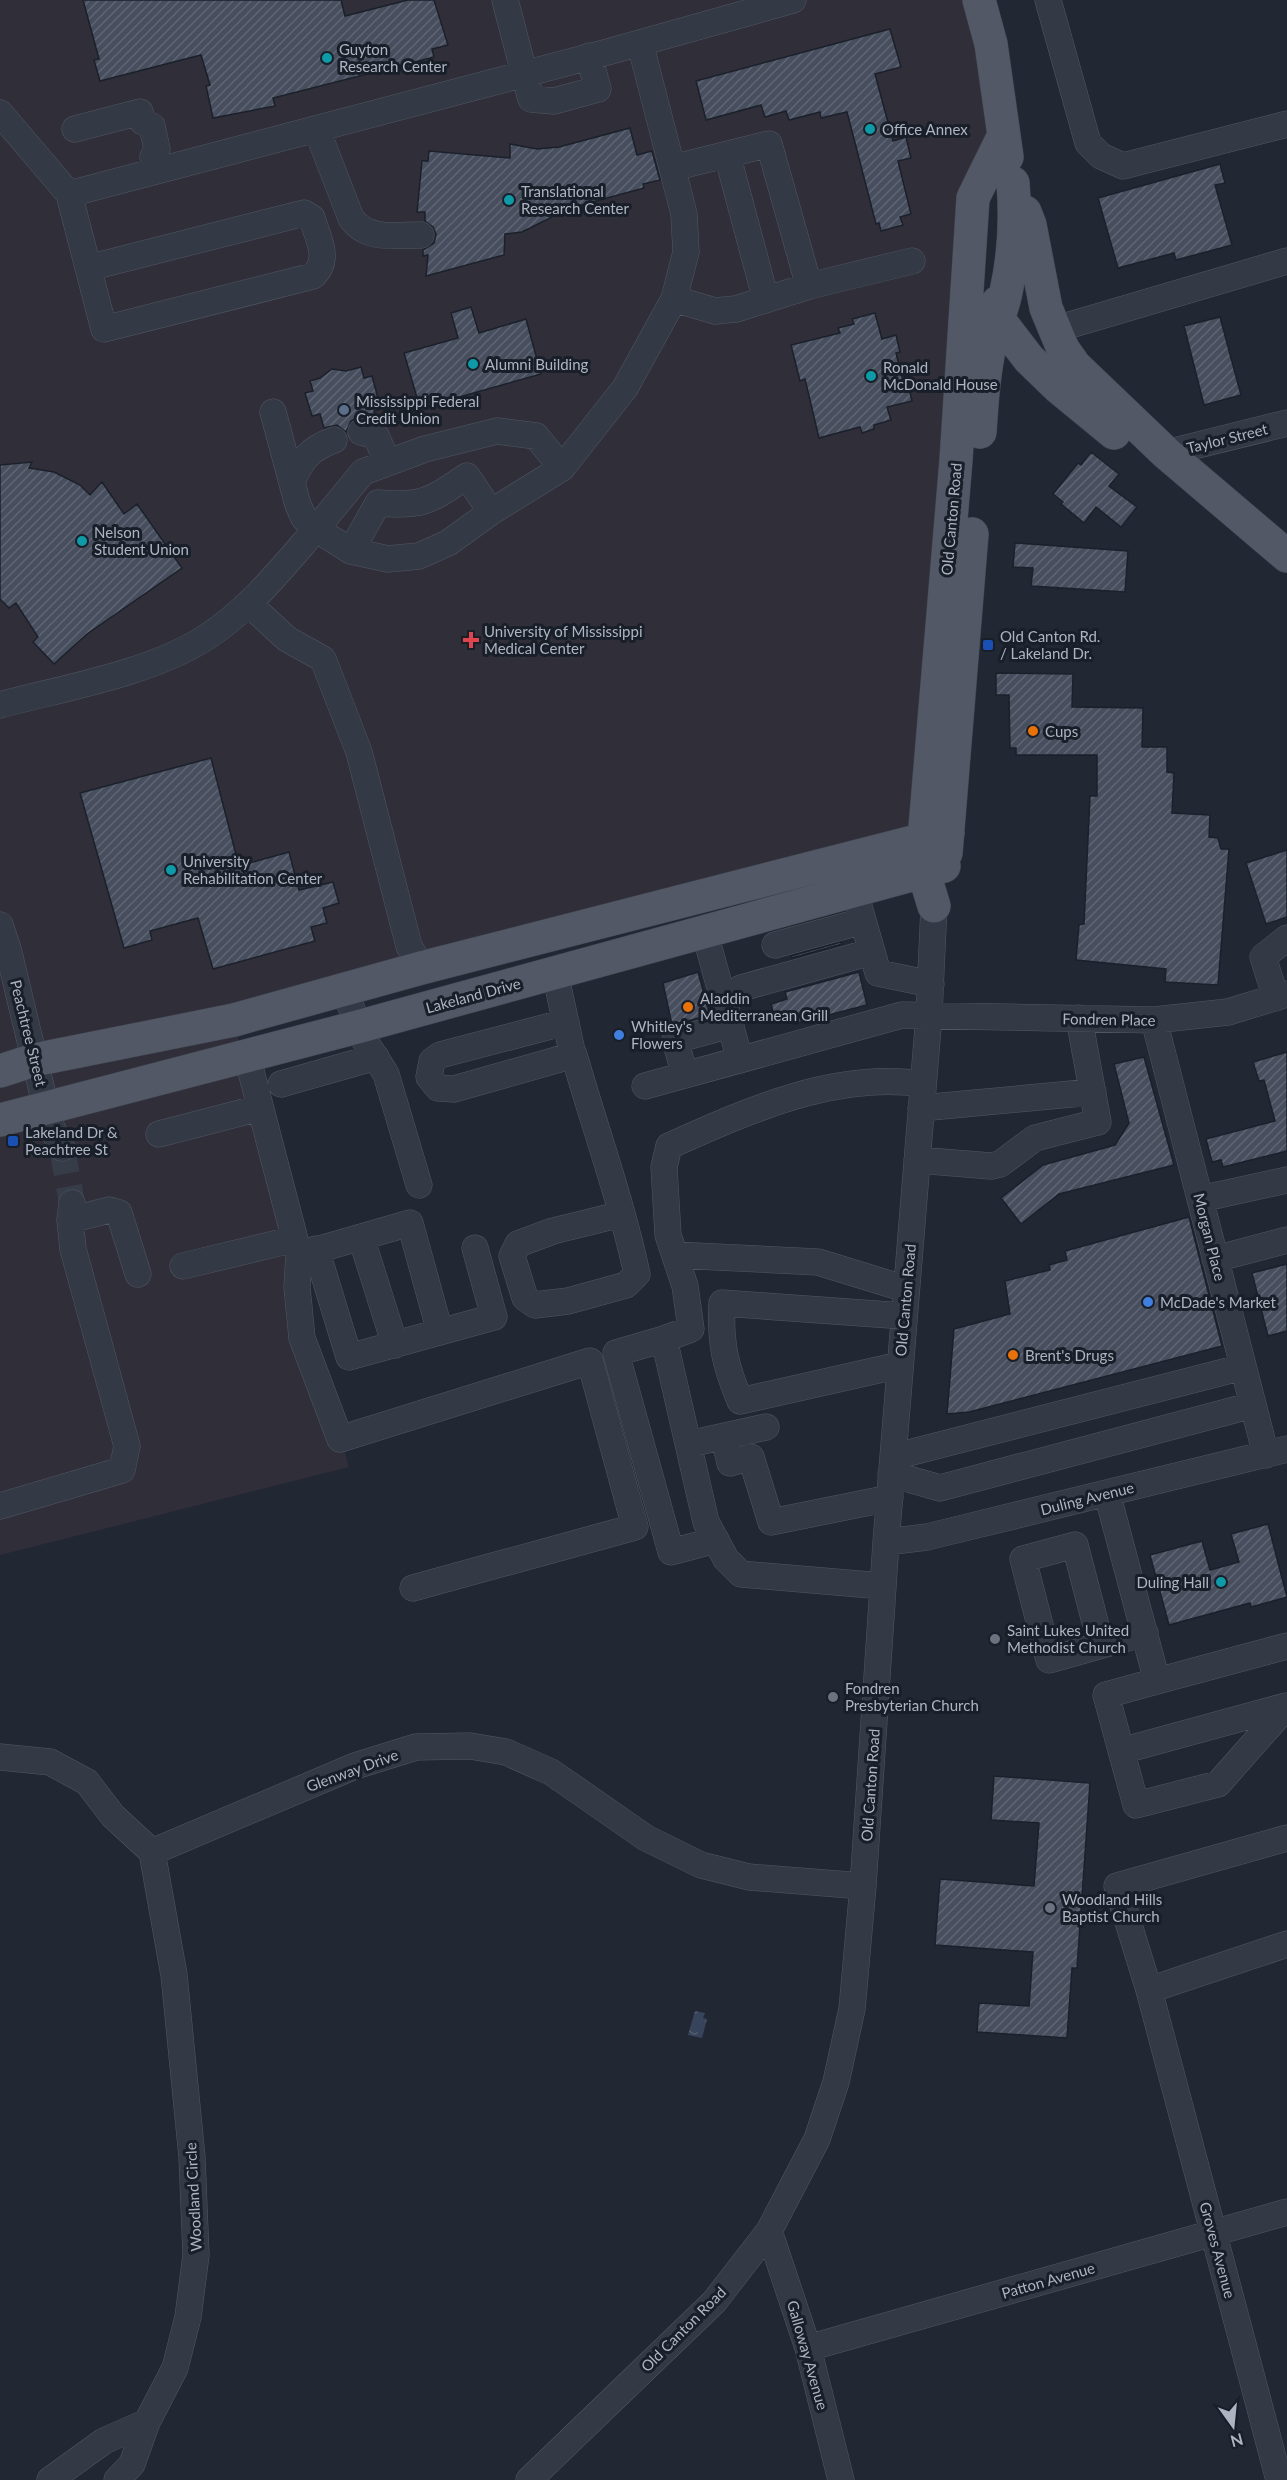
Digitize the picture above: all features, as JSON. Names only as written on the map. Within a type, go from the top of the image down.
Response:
[{"type":"main road","points":[[980,0],[993,53],[1003,138],[1013,183],[1030,225],[1046,308],[1053,330],[1063,349],[1089,383],[1131,417],[1166,453],[1287,556]]},
{"type":"main road","points":[[1003,138],[989,202],[999,321],[1029,359],[1118,436],[1166,453]]},
{"type":"main road","name":"Old Canton Road","points":[[934,906],[956,460],[973,198],[1003,138]]},
{"type":"main road","name":"Old Canton Road","points":[[935,852],[983,388],[992,338],[999,321],[1014,250],[1016,214],[1013,183]]},
{"type":"main road","points":[[0,1071],[34,1060],[234,1020],[421,968],[935,852]]},
{"type":"main road","name":"Lakeland Drive","points":[[0,1120],[361,1026],[854,889],[935,852]]},
{"type":"street","points":[[505,0],[531,99],[542,101],[598,89],[589,56]]},
{"type":"street","points":[[69,194],[154,164],[317,130],[793,0]]},
{"type":"street","points":[[1048,0],[1088,142],[1101,156],[1123,166],[1287,124]]},
{"type":"street","points":[[273,412],[304,518],[316,529],[351,551],[388,559],[420,556],[448,543],[491,512],[562,468],[625,388],[674,299],[686,252],[684,214],[640,43]]},
{"type":"street","points":[[75,129],[140,112],[143,122],[138,130],[144,153],[154,164]]},
{"type":"street","points":[[0,113],[69,194],[88,268],[104,329],[313,276],[321,269],[324,258],[312,218],[304,213],[88,268]]},
{"type":"street","points":[[317,130],[351,218],[358,228],[369,234],[421,235]]},
{"type":"street","points":[[672,168],[769,144],[809,286]]},
{"type":"street","points":[[727,154],[766,300]]},
{"type":"street","points":[[674,299],[715,311],[736,309],[809,286],[912,261]]},
{"type":"street","points":[[1053,330],[1287,261]]},
{"type":"street","name":"Taylor Street","points":[[1166,453],[1287,423]]},
{"type":"street","points":[[0,705],[152,664],[204,639],[249,604],[363,472],[425,449],[497,431],[536,436],[562,468]]},
{"type":"street","points":[[361,432],[376,436],[388,463]]},
{"type":"street","points":[[292,483],[298,465],[309,453],[334,440]]},
{"type":"street","points":[[351,551],[378,502],[405,505],[429,502],[467,476],[491,512]]},
{"type":"street","points":[[249,604],[288,639],[323,659],[359,752],[409,946],[421,968]]},
{"type":"street","points":[[854,889],[878,973],[931,984]]},
{"type":"street","name":"Old Canton Road","points":[[529,2480],[714,2302],[769,2231],[816,2139],[836,2082],[852,2009],[863,1886],[886,1542],[931,984],[934,906]]},
{"type":"street","points":[[767,913],[784,976]]},
{"type":"street","points":[[775,945],[809,952],[835,945],[863,921]]},
{"type":"street","name":"Peachtree Street","points":[[0,925],[8,949],[50,1124],[62,1148]]},
{"type":"street","points":[[704,930],[740,1060]]},
{"type":"street","points":[[1281,996],[1263,957],[1287,938]]},
{"type":"street","points":[[835,945],[871,952]]},
{"type":"street","points":[[741,988],[784,976],[809,952]]},
{"type":"street","points":[[555,973],[574,1055],[621,1214],[637,1274],[626,1285],[568,1301],[535,1305],[525,1298],[512,1256],[518,1244],[553,1231],[621,1214]]},
{"type":"street","points":[[344,990],[392,1091],[419,1185]]},
{"type":"street","name":"Fondren Place","points":[[645,1086],[902,1015],[1154,1020],[1228,1012],[1281,996]]},
{"type":"street","points":[[917,1160],[991,1166],[1000,1164],[1035,1138],[1098,1122],[1079,1018]]},
{"type":"street","name":"Morgan Place","points":[[1154,1020],[1253,1405],[1276,1452]]},
{"type":"street","points":[[566,1022],[440,1054],[432,1061],[429,1077],[438,1088],[454,1089],[574,1055]]},
{"type":"street","points":[[685,1075],[675,1040],[731,1025]]},
{"type":"street","points":[[247,1056],[259,1108],[303,1248],[349,1357],[494,1317],[475,1248]]},
{"type":"street","points":[[281,1084],[376,1058]]},
{"type":"street","points":[[691,1329],[685,1286],[668,1235],[664,1167],[669,1146],[747,1111],[823,1089],[886,1080],[922,1096],[1092,1092]]},
{"type":"street","points":[[159,1134],[259,1108]]},
{"type":"street","points":[[1200,1199],[1287,1180]]},
{"type":"street","points":[[0,1506],[122,1470],[127,1446],[76,1259],[71,1211],[109,1210],[119,1213],[138,1274]]},
{"type":"street","points":[[183,1266],[303,1248],[361,1237],[410,1223],[440,1332]]},
{"type":"street","points":[[361,1237],[395,1345]]},
{"type":"street","points":[[1215,1258],[1287,1240]]},
{"type":"street","points":[[303,1248],[297,1287],[302,1338],[340,1439],[590,1361],[635,1527],[413,1588]]},
{"type":"street","points":[[675,1255],[818,1262],[906,1289]]},
{"type":"street","points":[[900,1365],[740,1401],[725,1367],[721,1326],[722,1303],[904,1316]]},
{"type":"street","points":[[716,1540],[671,1552],[616,1353],[691,1329],[721,1326]]},
{"type":"street","points":[[664,1339],[706,1522],[726,1559],[741,1575],[883,1586]]},
{"type":"street","points":[[724,1437],[730,1463],[751,1457],[771,1522],[891,1476],[1244,1367]]},
{"type":"street","points":[[891,1476],[940,1488],[1253,1405]]},
{"type":"street","points":[[689,1444],[766,1427]]},
{"type":"street","name":"Duling Avenue","points":[[886,1542],[919,1538],[1276,1452]]},
{"type":"street","points":[[1107,1493],[1157,1681]]},
{"type":"street","points":[[1101,1645],[1144,1633]]},
{"type":"street","points":[[1286,1706],[1218,1784],[1136,1805],[1106,1695],[1287,1646]]},
{"type":"street","points":[[1121,1751],[1286,1706]]},
{"type":"street","name":"Glenway Drive","points":[[152,1852],[354,1766],[416,1748],[470,1746],[506,1752],[551,1772],[646,1838],[701,1864],[749,1877],[863,1886]]},
{"type":"street","points":[[0,1757],[50,1762],[87,1782],[113,1816],[152,1852]]},
{"type":"street","name":"Groves Avenue","points":[[1278,2480],[1149,1990],[1117,1886],[1287,1838]]},
{"type":"street","name":"Woodland Circle","points":[[117,2480],[132,2464],[147,2422],[175,2368],[188,2317],[196,2255],[192,2157],[174,1975],[152,1852]]},
{"type":"street","points":[[1149,1990],[1287,1944]]},
{"type":"street","name":"Patton Avenue","points":[[808,2348],[1287,2212]]},
{"type":"street","name":"Galloway Avenue","points":[[769,2231],[808,2348],[841,2480]]},
{"type":"street","points":[[50,2480],[104,2441],[147,2422]]},
{"type":"shaded area","name":"University of Mississippi Medical Center","points":[[0,0],[979,0],[1000,106],[973,199],[924,839],[234,1020],[298,1293],[349,1467],[0,1555]]},
{"type":"water","points":[[695,2011],[705,2013],[703,2018],[707,2019],[702,2038],[688,2035]]},
{"type":"building","name":"Guyton Research Center","points":[[83,0],[341,0],[345,16],[408,0],[434,0],[448,45],[432,49],[434,57],[273,98],[275,106],[213,118],[206,86],[210,85],[201,55],[100,81],[94,60],[99,59]]},
{"type":"building","name":"Office Annex","points":[[890,29],[901,67],[875,74],[893,141],[906,137],[911,158],[898,161],[911,214],[900,217],[903,225],[881,231],[879,223],[876,224],[847,112],[821,118],[820,112],[789,120],[786,111],[765,117],[761,105],[706,120],[696,81]]},
{"type":"building","name":"Translational Research Center","points":[[630,128],[637,155],[652,151],[660,180],[643,184],[644,188],[552,213],[552,217],[522,232],[505,234],[504,255],[426,276],[428,255],[423,256],[423,250],[434,243],[436,234],[433,227],[425,221],[425,212],[417,212],[422,161],[428,161],[429,151],[510,158],[510,144],[537,149],[559,147]]},
{"type":"building","points":[[1220,164],[1225,183],[1215,185],[1232,245],[1176,260],[1174,253],[1118,268],[1098,198]]},
{"type":"building","name":"Alumni Building","points":[[471,307],[479,333],[526,319],[541,374],[420,408],[404,353],[458,338],[451,313]]},
{"type":"building","name":"Ronald McDonald House","points":[[875,313],[882,339],[896,335],[900,352],[896,353],[904,385],[908,384],[912,401],[887,407],[891,420],[874,425],[874,429],[862,433],[860,427],[819,438],[805,379],[800,381],[791,345],[840,333],[838,328],[854,324],[852,319]]},
{"type":"building","points":[[1220,317],[1241,395],[1204,405],[1184,326]]},
{"type":"building","name":"Mississippi Federal Credit Union","points":[[361,367],[364,378],[372,376],[381,409],[374,411],[375,417],[358,417],[351,421],[346,432],[337,425],[324,428],[320,414],[312,416],[305,393],[313,391],[310,381],[320,378],[332,369],[346,371]]},
{"type":"building","points":[[1091,452],[1119,474],[1109,486],[1137,507],[1121,527],[1096,507],[1084,523],[1061,504],[1063,502],[1053,494],[1078,463],[1081,465]]},
{"type":"building","name":"Nelson Student Union","points":[[32,462],[29,468],[54,472],[80,485],[90,495],[102,482],[124,514],[137,504],[182,568],[87,634],[54,664],[33,642],[38,637],[16,603],[9,608],[0,599],[0,465]]},
{"type":"building","points":[[1015,543],[1128,551],[1125,592],[1031,586],[1033,568],[1013,567]]},
{"type":"building","points":[[996,673],[1073,674],[1072,707],[1143,708],[1142,747],[1167,747],[1167,772],[1174,773],[1172,813],[1210,815],[1209,837],[1218,838],[1221,849],[1229,849],[1218,985],[1165,982],[1166,969],[1076,960],[1079,925],[1084,924],[1090,796],[1097,796],[1097,755],[1016,755],[1016,748],[1010,748],[1009,695],[996,695]]},
{"type":"building","name":"University Rehabilitation Center","points":[[211,758],[239,866],[289,852],[299,890],[333,882],[339,903],[323,908],[327,923],[311,927],[315,941],[213,969],[198,918],[150,931],[152,940],[124,948],[80,793]]},
{"type":"building","points":[[1287,850],[1287,917],[1266,924],[1246,863]]},
{"type":"building","points":[[841,942],[842,944],[792,958],[791,956]]},
{"type":"building","name":"Aladdin Mediterranean Grill","points":[[698,972],[710,1015],[672,1025],[663,983]]},
{"type":"building","points":[[859,972],[867,1005],[794,1024],[792,1017],[776,1022],[771,1004],[787,999],[785,992]]},
{"type":"building","points":[[1287,1052],[1287,1151],[1223,1167],[1221,1160],[1212,1162],[1206,1139],[1275,1121],[1264,1080],[1259,1081],[1253,1062]]},
{"type":"building","points":[[1144,1057],[1174,1165],[1059,1194],[1021,1224],[1001,1198],[1043,1165],[1115,1145],[1129,1123],[1114,1064]]},
{"type":"building","points":[[1189,1217],[1222,1346],[969,1412],[947,1414],[954,1329],[1010,1314],[1005,1281],[1050,1270],[1049,1265],[1067,1260],[1065,1251]]},
{"type":"building","points":[[1287,1264],[1287,1331],[1268,1336],[1252,1273]]},
{"type":"building","name":"Duling Hall","points":[[1268,1524],[1287,1597],[1251,1607],[1250,1603],[1169,1625],[1150,1555],[1202,1541],[1210,1570],[1239,1562],[1231,1534]]},
{"type":"building","points":[[994,1776],[1090,1783],[1077,1968],[1072,1968],[1067,2038],[977,2032],[979,2003],[1029,2006],[1033,1952],[935,1945],[940,1879],[1034,1886],[1039,1823],[991,1820]]},
{"type":"tunnel","points":[[62,1148],[72,1203]]},
{"type":"place","name":"Guyton Research Center","points":[[327,58]]},
{"type":"place","name":"Office Annex","points":[[870,129]]},
{"type":"place","name":"Translational Research Center","points":[[509,200]]},
{"type":"place","name":"Alumni Building","points":[[473,364]]},
{"type":"place","name":"Ronald McDonald House","points":[[871,376]]},
{"type":"place","name":"Mississippi Federal Credit Union","points":[[344,410]]},
{"type":"place","name":"Nelson Student Union","points":[[82,541]]},
{"type":"place","name":"University of Mississippi Medical Center","points":[[471,640]]},
{"type":"place","name":"Old Canton Rd. / Lakeland Dr.","points":[[988,645]]},
{"type":"place","name":"Cups","points":[[1033,731]]},
{"type":"place","name":"University Rehabilitation Center","points":[[171,870]]},
{"type":"place","name":"Aladdin Mediterranean Grill","points":[[688,1007]]},
{"type":"place","name":"Whitley's Flowers","points":[[619,1035]]},
{"type":"place","name":"Lakeland Dr & Peachtree St","points":[[13,1141]]},
{"type":"place","name":"McDade's Market","points":[[1148,1302]]},
{"type":"place","name":"Brent's Drugs","points":[[1013,1355]]},
{"type":"place","name":"Duling Hall","points":[[1221,1582]]},
{"type":"place","name":"Saint Lukes United Methodist Church","points":[[995,1639]]},
{"type":"place","name":"Fondren Presbyterian Church","points":[[833,1697]]},
{"type":"place","name":"Woodland Hills Baptist Church","points":[[1050,1908]]}]
